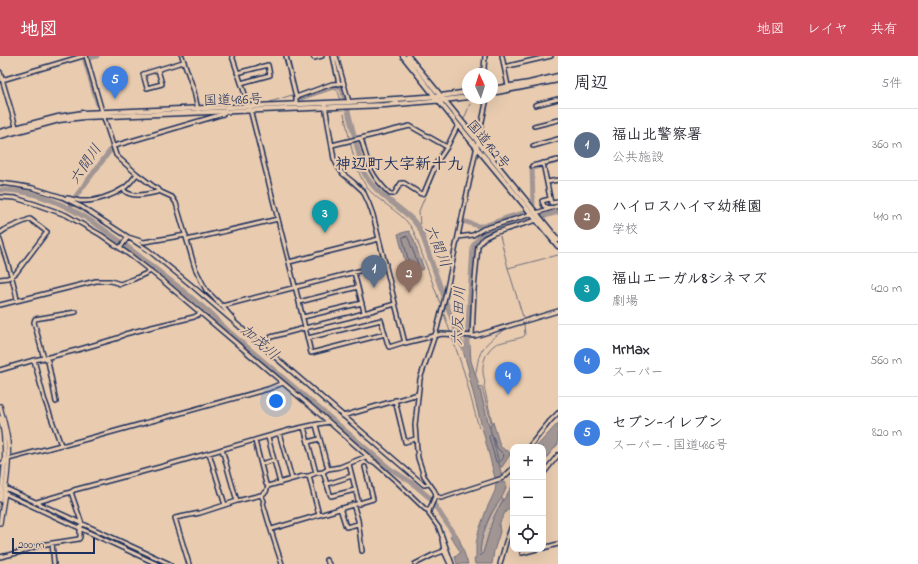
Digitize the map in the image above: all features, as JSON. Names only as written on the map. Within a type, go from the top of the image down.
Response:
[{"type":"highway","name":"国道182号","points":[[404,56],[478,142],[558,246]]},
{"type":"highway","name":"国道182号","points":[[408,56],[440,98],[458,125],[533,212]]},
{"type":"highway","points":[[498,88],[558,76]]},
{"type":"highway","points":[[498,92],[558,80]]},
{"type":"highway","name":"国道486号","points":[[0,136],[17,129],[58,117],[83,114],[343,104],[385,105],[440,98],[462,93]]},
{"type":"highway","name":"国道486号","points":[[440,98],[462,97]]},
{"type":"highway","name":"国道486号","points":[[198,110],[226,111],[296,104],[325,105]]},
{"type":"highway","name":"国道486号","points":[[0,132],[17,129]]},
{"type":"highway","name":"国道182号","points":[[538,219],[558,240]]},
{"type":"main road","points":[[0,406],[5,463],[0,523]]},
{"type":"main road","points":[[0,500],[8,459],[8,441],[1,416]]},
{"type":"street","points":[[2,80],[92,56]]},
{"type":"street","points":[[182,56],[194,91],[198,110]]},
{"type":"street","points":[[232,56],[250,108],[311,353],[385,334]]},
{"type":"street","points":[[286,56],[296,97],[296,104]]},
{"type":"street","points":[[313,56],[314,58],[322,56]]},
{"type":"street","points":[[334,56],[341,84],[345,88],[349,104]]},
{"type":"street","points":[[484,56],[484,68]]},
{"type":"street","points":[[502,56],[508,86]]},
{"type":"street","points":[[504,67],[551,56]]},
{"type":"street","points":[[85,57],[116,155],[137,174],[159,190],[172,197],[176,203],[195,268],[206,290],[222,306],[234,322]]},
{"type":"street","points":[[158,70],[162,84],[147,88],[143,74],[183,62]]},
{"type":"street","points":[[237,73],[268,65],[270,75],[241,83]]},
{"type":"street","points":[[0,72],[17,129]]},
{"type":"street","points":[[296,97],[332,84],[341,84]]},
{"type":"street","points":[[535,105],[558,99]]},
{"type":"street","points":[[429,511],[436,496],[434,490],[424,476],[419,462],[415,439],[420,379],[435,336],[446,293],[486,104]]},
{"type":"street","points":[[325,105],[334,159],[343,174],[362,192],[373,215],[405,342]]},
{"type":"street","points":[[114,146],[223,114],[226,111]]},
{"type":"street","points":[[534,126],[558,120]]},
{"type":"street","points":[[361,138],[372,172],[381,185],[390,194],[394,194],[402,183],[404,183],[421,194],[424,193],[437,162],[447,147],[458,125]]},
{"type":"street","points":[[332,145],[410,126],[447,147]]},
{"type":"street","points":[[533,146],[558,139]]},
{"type":"street","points":[[532,166],[543,165],[558,160]]},
{"type":"street","points":[[543,165],[550,199],[552,203],[558,202]]},
{"type":"street","points":[[0,184],[16,184],[79,201],[94,200],[122,189],[137,174]]},
{"type":"street","points":[[547,182],[558,180]]},
{"type":"street","points":[[122,189],[126,193],[137,195],[158,192],[159,190]]},
{"type":"street","points":[[0,197],[15,198],[66,215],[102,236],[151,271],[284,383],[403,487],[427,511],[429,511],[429,514],[443,536],[451,564]]},
{"type":"street","points":[[62,197],[82,207],[148,250],[190,284],[424,485],[429,484]]},
{"type":"street","points":[[548,209],[544,206],[542,200],[550,199]]},
{"type":"street","points":[[458,237],[473,235],[483,229],[533,212],[558,206]]},
{"type":"street","points":[[0,233],[30,219],[47,232],[16,273],[12,277],[0,279]]},
{"type":"street","points":[[187,240],[278,219]]},
{"type":"street","points":[[471,336],[478,246],[484,238],[494,233],[538,219]]},
{"type":"street","points":[[128,237],[144,242],[186,235]]},
{"type":"street","points":[[120,248],[128,237]]},
{"type":"street","points":[[289,262],[379,239]]},
{"type":"street","points":[[0,240],[15,287],[17,300]]},
{"type":"street","points":[[222,306],[386,264]]},
{"type":"street","points":[[0,305],[59,290],[69,289],[96,281],[111,281],[120,284],[151,271]]},
{"type":"street","points":[[354,272],[364,312]]},
{"type":"street","points":[[299,302],[358,287]]},
{"type":"street","points":[[303,317],[362,303]]},
{"type":"street","points":[[271,337],[396,304]]},
{"type":"street","points":[[308,338],[381,320],[389,347],[442,334],[471,336],[486,333],[558,311]]},
{"type":"street","points":[[56,402],[48,361],[43,355],[34,322],[35,319],[76,312]]},
{"type":"street","points":[[0,370],[77,350],[152,326],[194,317],[200,313]]},
{"type":"street","points":[[34,360],[44,398],[61,445]]},
{"type":"street","points":[[0,464],[5,463],[8,459],[72,443],[268,389],[284,383]]},
{"type":"street","points":[[343,416],[418,394]]},
{"type":"street","points":[[395,400],[405,442],[415,439]]},
{"type":"street","points":[[531,444],[558,413]]},
{"type":"street","points":[[35,503],[97,483],[222,450],[279,433],[329,422]]},
{"type":"street","points":[[316,425],[328,469]]},
{"type":"street","points":[[304,427],[316,473]]},
{"type":"street","points":[[279,433],[292,479]]},
{"type":"street","points":[[268,437],[280,483]]},
{"type":"street","points":[[308,442],[320,439]]},
{"type":"street","points":[[189,564],[175,518],[200,513],[261,495],[266,492],[268,486],[266,484],[254,441]]},
{"type":"street","points":[[222,450],[237,501]]},
{"type":"street","points":[[209,453],[225,505]]},
{"type":"street","points":[[546,470],[558,455]]},
{"type":"street","points":[[268,486],[323,472],[328,469],[340,467],[365,458],[371,462],[375,462]]},
{"type":"street","points":[[261,464],[274,460]]},
{"type":"street","points":[[349,464],[359,504]]},
{"type":"street","points":[[272,529],[373,499],[365,467]]},
{"type":"street","points":[[436,496],[441,498],[492,482],[503,478],[510,471]]},
{"type":"street","points":[[323,472],[331,496],[355,490]]},
{"type":"street","points":[[309,476],[319,515]]},
{"type":"street","points":[[327,484],[352,476]]},
{"type":"street","points":[[2,490],[35,503],[157,564]]},
{"type":"street","points":[[2,490],[170,564]]},
{"type":"street","points":[[0,557],[21,552],[40,545],[79,539],[81,526],[72,492]]},
{"type":"street","points":[[261,495],[282,564]]},
{"type":"street","points":[[353,504],[362,551]]},
{"type":"street","points":[[340,508],[346,527],[358,524]]},
{"type":"street","points":[[500,564],[510,531]]},
{"type":"street","points":[[443,536],[444,551],[451,564]]},
{"type":"street","points":[[52,543],[54,564]]},
{"type":"street","points":[[546,547],[558,544]]},
{"type":"street","points":[[415,564],[444,551]]},
{"type":"street","points":[[326,560],[329,564]]},
{"type":"shaded area","points":[[482,387],[492,425],[489,426],[479,388]]},
{"type":"shaded area","points":[[501,498],[503,499],[493,519],[481,556],[480,550],[483,534]]},
{"type":"water","points":[[409,231],[424,269],[408,273],[398,234]]},
{"type":"water","points":[[470,345],[471,361],[502,476],[495,478],[462,347]]},
{"type":"water","points":[[491,422],[493,422],[500,446],[510,453],[502,467],[500,467],[490,426],[492,425]]},
{"type":"water","points":[[558,423],[558,444],[546,458],[546,444],[539,444]]},
{"type":"water","points":[[506,483],[505,492],[487,523],[480,552],[481,556],[495,515],[510,490],[510,508],[506,511],[499,525],[500,532],[494,551],[492,564],[475,564],[474,560],[476,557],[478,533],[495,491],[496,484]]},
{"type":"water","points":[[457,534],[468,564],[457,564],[455,557],[460,553],[460,551],[450,536]]},
{"type":"waterway","name":"六間川","points":[[97,56],[89,58],[85,61],[98,105]]},
{"type":"waterway","points":[[338,72],[342,89]]},
{"type":"waterway","name":"六間川","points":[[299,98],[329,87],[335,86],[342,89],[363,171],[373,186],[412,219],[420,229],[460,341],[466,352]]},
{"type":"waterway","name":"六間川","points":[[300,100],[333,89],[338,91],[340,99]]},
{"type":"waterway","points":[[270,102],[292,95],[294,99]]},
{"type":"waterway","points":[[464,119],[470,104]]},
{"type":"waterway","points":[[344,114],[353,155],[360,176],[371,192],[400,215],[414,232],[440,303]]},
{"type":"waterway","points":[[450,145],[459,130]]},
{"type":"waterway","name":"六間川","points":[[70,208],[76,196],[112,148],[111,143]]},
{"type":"waterway","points":[[420,229],[419,211],[434,173],[442,158]]},
{"type":"waterway","name":"六反田川","points":[[463,221],[478,226],[484,226],[531,210],[533,204],[532,168],[558,161]]},
{"type":"waterway","name":"加茂川","points":[[0,190],[20,191],[41,196],[60,204],[98,225],[132,250],[210,313],[234,336],[389,468],[411,482],[430,498],[457,539]]},
{"type":"waterway","name":"六反田川","points":[[467,351],[473,246],[481,235],[558,212]]},
{"type":"waterway","points":[[500,236],[508,268]]},
{"type":"waterway","points":[[523,317],[508,268],[558,255]]},
{"type":"waterway","points":[[444,314],[464,372],[479,428]]},
{"type":"waterway","points":[[492,422],[484,386],[484,360],[490,349],[496,344],[523,337],[525,335],[524,324]]},
{"type":"waterway","points":[[475,376],[479,357],[483,348],[506,329]]},
{"type":"waterway","points":[[1,489],[164,564]]},
{"type":"place","name":"セブン-イレブン","points":[[115,99]]},
{"type":"place","name":"福山エーガル8シネマズ","points":[[325,233]]},
{"type":"place","name":"福山北警察署","points":[[374,288]]},
{"type":"place","name":"ハイロスハイマ幼稚園","points":[[409,293]]},
{"type":"place","name":"MrMax","points":[[508,395]]},
{"type":"district","name":"神辺町大字新十九","points":[[399,163]]}]
